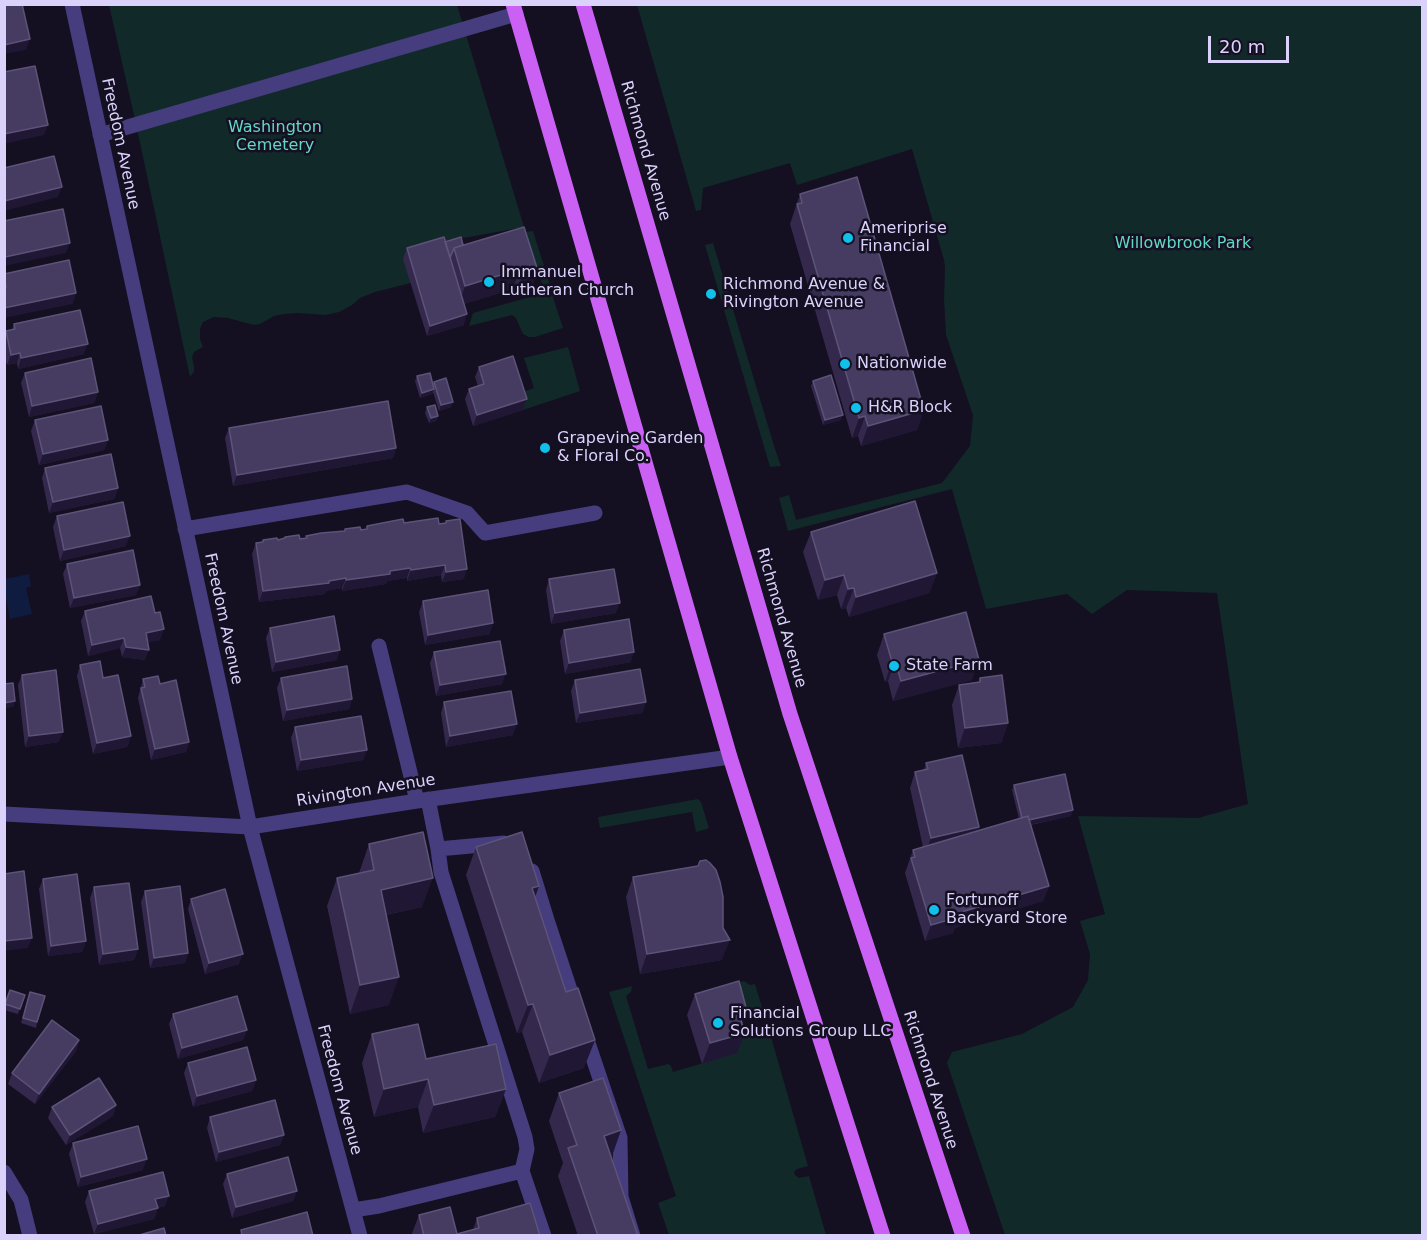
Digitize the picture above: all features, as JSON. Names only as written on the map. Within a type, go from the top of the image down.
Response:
[{"type":"main road","name":"Richmond Avenue","points":[[583,4],[790,714],[963,1236]]},
{"type":"main road","points":[[514,9],[730,757],[883,1236]]},
{"type":"street","name":"Freedom Avenue","points":[[72,4],[250,827],[360,1236]]},
{"type":"street","points":[[100,135],[514,9]]},
{"type":"street","points":[[185,529],[407,492],[467,513],[485,533],[595,513]]},
{"type":"street","points":[[379,645],[438,849],[441,872],[525,1137],[527,1149],[522,1171],[544,1236]]},
{"type":"street","name":"Rivington Avenue","points":[[4,814],[250,827],[730,757]]},
{"type":"street","points":[[438,849],[525,847],[620,1138],[621,1197],[633,1236]]},
{"type":"street","points":[[353,1210],[379,1206],[522,1171]]},
{"type":"street","points":[[4,1172],[21,1200],[30,1236]]},
{"type":"green space","name":"Washington Cemetery","points":[[109,5],[457,5],[524,227],[458,239],[404,259],[411,283],[360,298],[339,312],[326,315],[284,314],[254,325],[214,317],[203,322],[200,329],[203,347],[194,352],[192,357],[194,372],[190,377]]},
{"type":"green space","name":"Willowbrook Park","points":[[637,5],[1422,5],[1422,1235],[1005,1235],[947,1063],[952,1052],[1022,1034],[1073,1007],[1088,980],[1090,954],[1080,921],[1105,914],[1078,816],[1198,818],[1248,804],[1217,593],[1127,590],[1092,614],[1067,594],[986,609],[952,489],[788,531],[779,498],[789,495],[796,520],[942,483],[970,446],[973,415],[946,335],[944,260],[912,149],[797,185],[790,163],[703,188],[701,210],[696,211]]},
{"type":"green space","points":[[533,231],[550,285],[543,287],[526,232]]},
{"type":"green space","points":[[713,243],[781,466],[770,467],[705,245]]},
{"type":"green space","points":[[551,291],[563,328],[529,337],[523,334],[516,318],[512,315],[469,326],[473,313]]},
{"type":"green space","points":[[568,347],[580,391],[523,410],[518,394],[534,388],[524,358]]},
{"type":"green space","points":[[698,799],[709,828],[707,829],[696,832],[692,812],[600,828],[598,817]]},
{"type":"green space","points":[[744,981],[750,985],[755,984],[764,1014],[749,1018],[743,1002],[702,996]]},
{"type":"green space","points":[[632,986],[631,992],[626,996],[648,1069],[668,1064],[673,1072],[737,1053],[732,1034],[767,1023],[808,1166],[794,1172],[799,1178],[809,1176],[826,1235],[669,1235],[658,1203],[676,1196],[609,992]]},
{"type":"water","points":[[29,574],[31,586],[26,588],[32,614],[10,619],[5,594],[5,579]]},
{"type":"building","points":[[4,4],[22,4],[30,39],[4,45]]},
{"type":"building","points":[[35,66],[48,125],[4,134],[4,72]]},
{"type":"building","points":[[54,156],[62,187],[4,201],[4,168]]},
{"type":"building","points":[[857,177],[924,410],[868,426],[865,416],[859,418],[797,204],[802,203],[800,194]]},
{"type":"building","points":[[63,209],[70,243],[5,257],[4,221]]},
{"type":"building","points":[[524,227],[538,271],[523,275],[520,269],[465,286],[454,248]]},
{"type":"building","points":[[444,237],[467,314],[430,326],[407,248]]},
{"type":"building","points":[[461,237],[463,245],[454,248],[450,258],[445,242]]},
{"type":"building","points":[[69,260],[76,293],[4,308],[4,288],[6,288],[4,274]]},
{"type":"building","points":[[80,310],[88,344],[21,358],[20,353],[11,355],[6,331],[15,329],[14,324]]},
{"type":"building","points":[[513,356],[527,399],[477,415],[469,389],[484,384],[479,367]]},
{"type":"building","points":[[91,358],[98,392],[32,406],[25,373]]},
{"type":"building","points":[[430,373],[434,389],[422,393],[417,376]]},
{"type":"building","points":[[831,375],[843,415],[825,420],[813,381]]},
{"type":"building","points":[[446,378],[453,402],[441,405],[434,382]]},
{"type":"building","points":[[388,401],[396,448],[237,475],[229,428]]},
{"type":"building","points":[[435,405],[438,416],[431,418],[427,407]]},
{"type":"building","points":[[101,406],[108,440],[43,454],[35,420]]},
{"type":"building","points":[[111,454],[118,488],[53,502],[45,468]]},
{"type":"building","points":[[915,501],[937,573],[856,597],[854,588],[848,589],[844,575],[825,580],[811,532]]},
{"type":"building","points":[[123,502],[130,536],[64,550],[57,516]]},
{"type":"building","points":[[438,518],[439,524],[460,519],[467,569],[446,572],[445,565],[411,570],[410,568],[390,571],[390,574],[346,580],[346,578],[329,581],[329,583],[263,591],[256,543],[263,542],[263,540],[277,538],[278,540],[299,535],[300,539],[321,533],[345,531],[345,529],[360,527],[361,530],[367,529],[367,526],[403,519],[404,523]]},
{"type":"building","points":[[133,550],[140,585],[74,598],[67,564]]},
{"type":"building","points":[[614,569],[620,603],[555,613],[549,579]]},
{"type":"building","points":[[488,590],[493,623],[428,635],[423,601]]},
{"type":"building","points":[[151,596],[155,613],[160,612],[164,629],[146,633],[149,650],[126,647],[124,638],[92,645],[85,611]]},
{"type":"building","points":[[966,612],[979,660],[901,681],[895,661],[892,662],[884,634]]},
{"type":"building","points":[[334,616],[340,650],[276,662],[270,628]]},
{"type":"building","points":[[629,619],[634,652],[569,663],[564,630]]},
{"type":"building","points":[[500,641],[506,674],[440,685],[434,652]]},
{"type":"building","points":[[100,661],[103,678],[118,675],[131,736],[97,743],[80,665]]},
{"type":"building","points":[[347,666],[352,699],[287,710],[281,678]]},
{"type":"building","points":[[640,669],[646,702],[580,713],[575,680]]},
{"type":"building","points":[[56,670],[63,732],[29,736],[22,675]]},
{"type":"building","points":[[1002,675],[1008,723],[965,728],[959,685],[980,682],[980,678]]},
{"type":"building","points":[[158,676],[160,684],[176,680],[189,742],[155,749],[141,688],[145,687],[143,679]]},
{"type":"building","points":[[13,683],[15,701],[4,703],[4,684]]},
{"type":"building","points":[[511,691],[517,724],[450,736],[444,702]]},
{"type":"building","points":[[361,716],[367,750],[301,760],[295,727]]},
{"type":"building","points":[[962,755],[979,827],[931,838],[915,772],[928,769],[926,763]]},
{"type":"building","points":[[1065,774],[1073,810],[1029,820],[1028,816],[1022,818],[1014,785]]},
{"type":"building","points":[[1028,816],[1049,886],[958,913],[959,917],[931,925],[911,858],[915,857],[913,850]]},
{"type":"building","points":[[423,832],[433,878],[381,890],[399,977],[360,985],[337,878],[374,870],[369,844]]},
{"type":"building","points":[[522,832],[539,886],[532,888],[566,992],[578,988],[595,1040],[550,1055],[533,1004],[528,1005],[476,847]]},
{"type":"building","points":[[706,860],[716,870],[720,882],[723,897],[723,928],[730,940],[647,954],[633,877],[698,866],[700,861]]},
{"type":"building","points":[[24,871],[32,938],[4,941],[4,874]]},
{"type":"building","points":[[77,874],[86,941],[51,946],[43,879]]},
{"type":"building","points":[[129,883],[138,949],[103,954],[94,887]]},
{"type":"building","points":[[180,886],[188,953],[154,958],[145,891]]},
{"type":"building","points":[[225,889],[243,954],[209,963],[191,899]]},
{"type":"building","points":[[739,981],[747,1011],[739,1014],[745,1033],[710,1043],[695,994]]},
{"type":"building","points":[[10,990],[25,995],[20,1009],[5,1004]]},
{"type":"building","points":[[30,992],[45,996],[37,1022],[23,1018]]},
{"type":"building","points":[[237,996],[247,1030],[182,1048],[173,1014]]},
{"type":"building","points":[[52,1020],[79,1040],[39,1094],[12,1073]]},
{"type":"building","points":[[418,1024],[426,1059],[496,1044],[506,1089],[434,1105],[428,1079],[384,1089],[372,1034]]},
{"type":"building","points":[[247,1047],[256,1080],[197,1096],[188,1063]]},
{"type":"building","points":[[99,1078],[116,1105],[70,1135],[52,1107]]},
{"type":"building","points":[[603,1078],[621,1130],[604,1136],[638,1236],[598,1236],[568,1148],[577,1145],[559,1093]]},
{"type":"building","points":[[275,1100],[284,1135],[219,1152],[210,1117]]},
{"type":"building","points":[[138,1126],[147,1159],[81,1177],[73,1143]]},
{"type":"building","points":[[288,1157],[297,1191],[236,1207],[227,1174]]},
{"type":"building","points":[[163,1172],[169,1196],[155,1199],[158,1208],[98,1224],[89,1191]]},
{"type":"building","points":[[530,1203],[540,1236],[424,1236],[419,1215],[450,1207],[457,1234],[479,1228],[477,1218]]},
{"type":"building","points":[[307,1212],[313,1236],[242,1236],[241,1230]]},
{"type":"building","points":[[164,1228],[166,1236],[136,1236]]},
{"type":"place","name":"Ameriprise Financial","points":[[848,238]]},
{"type":"place","name":"Immanuel Lutheran Church","points":[[489,282]]},
{"type":"place","name":"Richmond Avenue & Rivington Avenue","points":[[711,294]]},
{"type":"place","name":"Nationwide","points":[[845,364]]},
{"type":"place","name":"H&R Block","points":[[856,408]]},
{"type":"place","name":"Grapevine Garden & Floral Co.","points":[[545,448]]},
{"type":"place","name":"State Farm","points":[[894,666]]},
{"type":"place","name":"Fortunoff Backyard Store","points":[[934,910]]},
{"type":"place","name":"Financial Solutions Group LLC","points":[[718,1023]]}]
